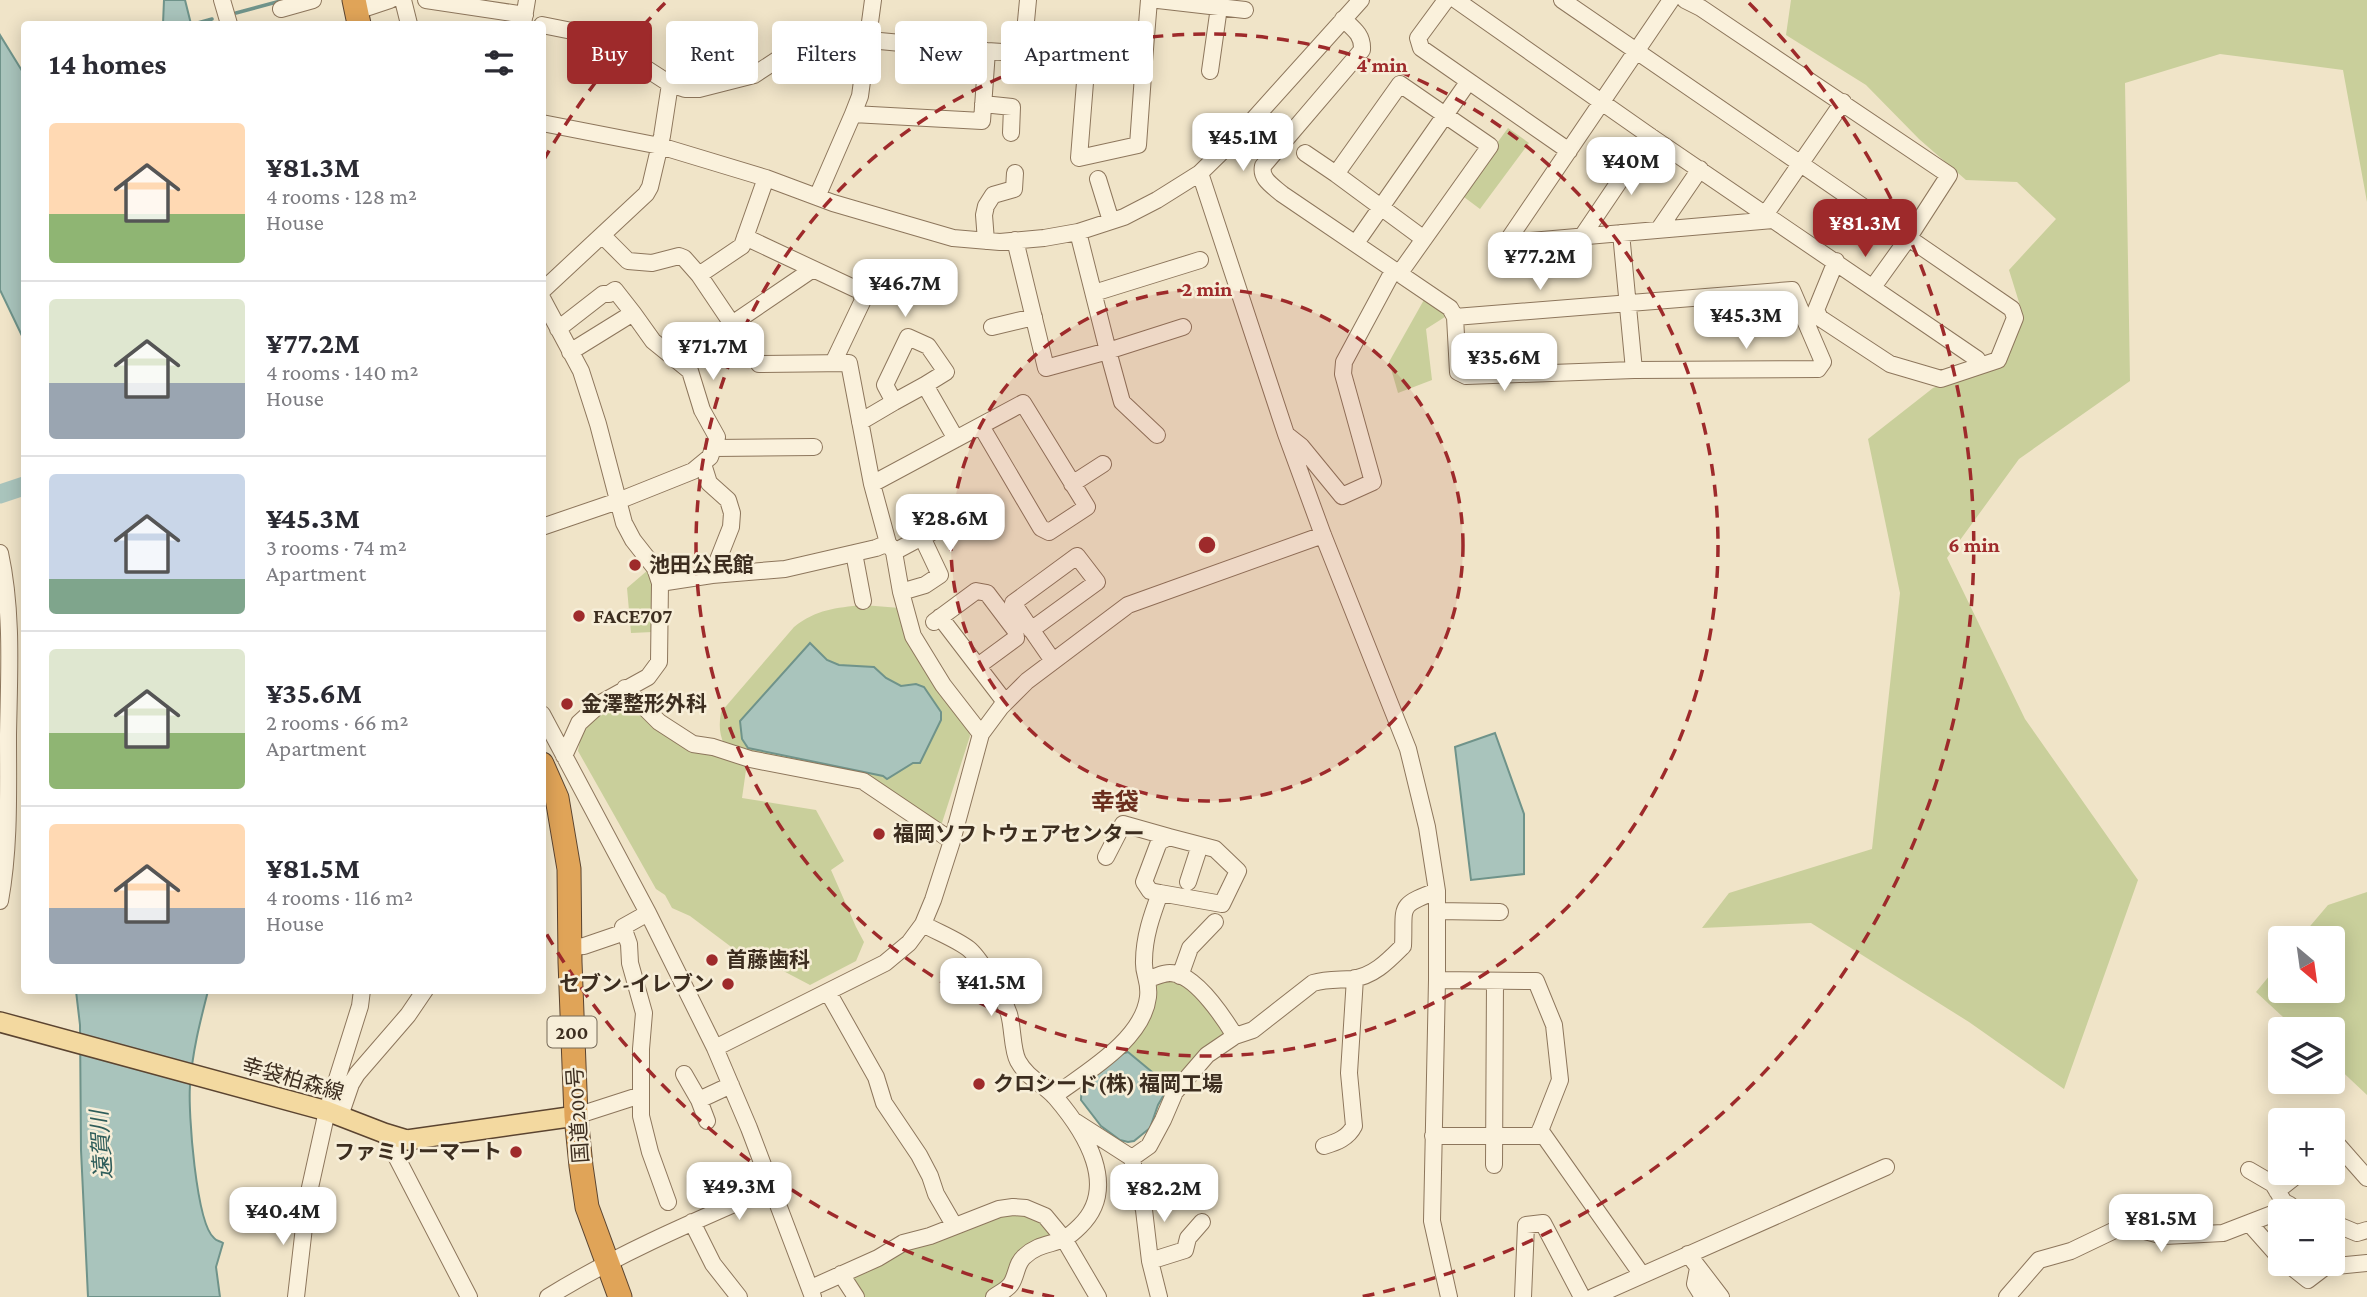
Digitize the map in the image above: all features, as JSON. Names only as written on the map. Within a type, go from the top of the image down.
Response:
[{"type":"highway","name":"国道200号","points":[[546,773],[557,798],[569,869],[576,1116],[587,1206],[620,1297]]},
{"type":"main road","name":"幸袋柏森線","points":[[0,1022],[328,1112],[407,1140],[576,1116]]},
{"type":"street","points":[[222,0],[228,21]]},
{"type":"street","points":[[281,9],[313,0]]},
{"type":"street","points":[[357,12],[390,0]]},
{"type":"street","points":[[403,0],[408,21]]},
{"type":"street","points":[[426,0],[530,19]]},
{"type":"street","points":[[871,21],[873,0]]},
{"type":"street","points":[[1026,21],[1028,0]]},
{"type":"street","points":[[1147,21],[1149,0]]},
{"type":"street","points":[[1158,0],[1219,4],[1245,10]]},
{"type":"street","points":[[546,124],[660,146],[953,238],[986,241],[1044,238],[1078,232],[1111,221],[1157,200],[1200,173],[1243,131],[1361,0]]},
{"type":"street","points":[[1446,0],[1418,38],[1421,48],[1569,151]]},
{"type":"street","points":[[1456,0],[1977,359],[1980,366]]},
{"type":"street","points":[[1562,0],[2012,309],[2015,318],[1998,360],[1941,379],[1890,364],[1820,318],[1816,310],[1836,261]]},
{"type":"street","points":[[1769,218],[1581,238],[1506,243],[1673,1],[1701,8],[1950,175],[1873,287]]},
{"type":"street","points":[[1210,71],[1219,4]]},
{"type":"street","points":[[1343,19],[1359,33],[1362,50],[1263,166],[1261,173],[1282,194],[1450,308],[1455,317],[1458,372],[1466,376],[1634,370],[1818,369],[1823,362],[1792,290],[1455,317]]},
{"type":"street","points":[[546,23],[602,40],[666,81]]},
{"type":"street","points":[[987,51],[1001,52]]},
{"type":"street","points":[[546,287],[646,194],[660,146],[670,84],[685,89],[699,89],[719,84]]},
{"type":"street","points":[[817,197],[853,114],[861,84]]},
{"type":"street","points":[[853,114],[982,121],[985,84]]},
{"type":"street","points":[[1085,84],[1079,158],[1138,145],[1142,84]]},
{"type":"street","points":[[1286,434],[1301,446],[1342,496],[1373,482],[1343,374],[1344,362],[1396,272],[1424,239],[1490,146],[1400,84],[1336,174]]},
{"type":"street","points":[[1356,243],[1464,88]]},
{"type":"street","points":[[1769,218],[1801,163],[1843,102]]},
{"type":"street","points":[[983,104],[1012,107],[1011,133]]},
{"type":"street","points":[[1581,238],[1650,136]]},
{"type":"street","points":[[1305,153],[1424,239]]},
{"type":"street","points":[[1659,229],[1700,169]]},
{"type":"street","points":[[986,241],[986,206],[993,195],[1014,190],[1015,173]]},
{"type":"street","points":[[1200,173],[1322,535],[1408,749],[1427,827],[1437,891],[1432,1221],[1449,1297]]},
{"type":"street","points":[[699,275],[742,246],[766,178]]},
{"type":"street","points":[[1098,179],[1111,221]]},
{"type":"street","points":[[1078,232],[1122,402],[1157,435]]},
{"type":"street","points":[[1621,233],[1634,370]]},
{"type":"street","points":[[603,236],[628,261],[652,263],[680,256],[684,258],[699,275],[759,364],[849,363],[872,484],[913,636],[943,685],[981,734]]},
{"type":"street","points":[[745,237],[860,291],[863,300],[833,363]]},
{"type":"street","points":[[1015,240],[1046,368],[1183,327]]},
{"type":"street","points":[[1094,293],[1200,260]]},
{"type":"street","points":[[732,324],[813,269]]},
{"type":"street","points":[[546,526],[677,478],[703,464],[714,449],[717,437],[702,410],[690,371],[653,341],[615,290],[609,294],[603,293],[558,329]]},
{"type":"street","points":[[546,306],[581,371],[624,523],[633,540],[655,568],[660,583],[659,662],[648,677],[625,688],[579,723],[564,756]]},
{"type":"street","points":[[570,352],[633,313]]},
{"type":"street","points":[[992,327],[1034,317]]},
{"type":"street","points":[[860,422],[946,372],[928,346],[908,337],[885,385],[894,402]]},
{"type":"street","points":[[925,386],[956,439]]},
{"type":"street","points":[[872,484],[1023,403],[1087,507],[1049,532],[1041,528],[981,426]]},
{"type":"street","points":[[714,449],[814,447]]},
{"type":"street","points":[[703,464],[709,483],[728,500],[732,513],[731,527],[712,575]]},
{"type":"street","points":[[1073,484],[1103,464]]},
{"type":"street","points":[[660,583],[712,575],[785,569],[854,552],[891,547],[922,537],[967,515]]},
{"type":"street","points":[[715,1048],[885,963],[909,943],[923,924],[952,841],[981,734],[1005,702],[1027,681],[1128,605],[1322,535]]},
{"type":"street","points":[[901,592],[925,585],[940,575],[922,537]]},
{"type":"street","points":[[854,552],[863,601]]},
{"type":"street","points":[[0,553],[8,811],[0,901]]},
{"type":"street","points":[[1031,629],[1097,582],[1077,556],[1013,603],[1053,661]]},
{"type":"street","points":[[978,666],[1016,638],[1015,630],[987,593],[976,591],[937,620],[978,666],[1005,702]]},
{"type":"street","points":[[625,688],[659,722],[693,744],[713,747],[750,759],[863,781],[952,841]]},
{"type":"street","points":[[546,722],[648,913],[715,1048],[812,1293],[841,1274],[878,1258],[903,1243],[930,1236],[999,1209],[1026,1208],[1045,1216],[1064,1239],[1098,1297]]},
{"type":"street","points":[[557,798],[581,788]]},
{"type":"street","points":[[1106,857],[1123,824],[1215,849],[1238,871],[1222,904],[1150,891],[1144,882],[1159,842],[1169,837]]},
{"type":"street","points":[[1188,882],[1200,845]]},
{"type":"street","points":[[1132,1158],[1149,1146],[1175,1093],[1207,1055],[1253,1030],[1313,983],[1324,979],[1355,978],[1375,972],[1403,946],[1403,912],[1406,906],[1411,901],[1437,891]]},
{"type":"street","points":[[1054,1096],[1104,1058],[1136,1028],[1143,1016],[1148,999],[1149,979],[1144,972],[1145,946],[1160,893]]},
{"type":"street","points":[[1437,911],[1500,912]]},
{"type":"street","points":[[648,913],[623,927],[644,1013],[641,1116],[650,1152],[668,1202]]},
{"type":"street","points":[[1180,976],[1190,948],[1214,922]]},
{"type":"street","points":[[923,924],[970,950],[994,984],[1008,1011],[1016,1056],[1024,1071],[1054,1096],[1074,1121],[1091,1153],[1099,1183],[1097,1199],[1090,1216],[1064,1239],[1044,1243],[1024,1256],[1018,1263],[1011,1284],[994,1297]]},
{"type":"street","points":[[570,947],[584,946],[625,932]]},
{"type":"street","points":[[1149,979],[1166,973],[1180,976],[1200,990],[1221,1012],[1236,1037]]},
{"type":"street","points":[[1325,1146],[1344,1138],[1354,1126],[1349,1073],[1355,978]]},
{"type":"street","points":[[1433,1136],[1538,1136],[1560,1080],[1554,1025],[1536,981],[1437,980]]},
{"type":"street","points":[[1494,1165],[1495,981]]},
{"type":"street","points":[[828,992],[876,1077],[884,1103],[919,1155],[954,1225]]},
{"type":"street","points":[[296,1297],[307,1201],[328,1112],[362,994]]},
{"type":"street","points":[[328,1112],[422,994]]},
{"type":"street","points":[[684,1074],[707,1121]]},
{"type":"street","points":[[699,1100],[731,1085]]},
{"type":"street","points":[[576,1116],[641,1095]]},
{"type":"street","points":[[1074,1121],[1132,1158],[1159,1297]]},
{"type":"street","points":[[1540,1130],[1642,1275]]},
{"type":"street","points":[[384,1133],[469,1297]]},
{"type":"street","points":[[2345,1152],[2367,1178]]},
{"type":"street","points":[[1593,1297],[1616,1292],[1642,1275],[1886,1167]]},
{"type":"street","points":[[2249,1170],[2273,1185],[2282,1199]]},
{"type":"street","points":[[2277,1191],[2285,1185]]},
{"type":"street","points":[[548,1297],[606,1264],[692,1222],[771,1188]]},
{"type":"street","points":[[2007,1297],[2039,1260],[2071,1251],[2117,1230],[2129,1227],[2164,1236],[2223,1233],[2268,1217]]},
{"type":"street","points":[[692,1222],[713,1264],[739,1297]]},
{"type":"street","points":[[1150,1261],[1185,1250],[1188,1238],[1202,1222]]},
{"type":"street","points":[[1523,1297],[1526,1225],[1543,1223],[1582,1297]]},
{"type":"street","points":[[2249,1223],[2268,1244]]},
{"type":"street","points":[[2345,1228],[2357,1233],[2367,1230]]},
{"type":"street","points":[[1688,1254],[1721,1297]]},
{"type":"street","points":[[2345,1265],[2367,1263]]},
{"type":"street","points":[[1698,1268],[1695,1284],[1703,1297]]},
{"type":"street","points":[[841,1274],[856,1297]]},
{"type":"green space","points":[[1791,0],[2367,0],[2367,202],[2343,70],[2220,54],[2125,83],[2130,381],[2019,459],[1947,558],[2025,719],[2138,880],[2064,1089],[1969,1022],[1811,923],[1702,928],[1729,893],[1872,849],[1900,593],[1868,439],[1933,388],[2001,362],[2022,312],[2009,270],[2056,219],[2017,182],[1966,180],[1919,139],[1866,85],[1786,35]]},
{"type":"green space","points":[[1508,128],[1529,143],[1480,209],[1460,194]]},
{"type":"green space","points":[[1425,298],[1448,315],[1426,329],[1432,380],[1398,393],[1389,362]]},
{"type":"green space","points":[[648,570],[654,584],[653,632],[631,633],[627,588]]},
{"type":"green space","points":[[863,605],[900,608],[906,639],[969,731],[970,736],[940,829],[867,777],[740,751],[724,744],[722,740],[721,712],[794,627],[819,613]]},
{"type":"green space","points":[[624,695],[698,752],[747,763],[742,798],[816,810],[844,861],[831,870],[864,942],[856,961],[810,985],[772,965],[750,961],[690,916],[672,908],[665,895],[656,889],[578,751],[583,725]]},
{"type":"green space","points":[[2367,892],[2367,1095],[2345,1074],[2345,1017],[2283,1017],[2256,992],[2268,978],[2268,1003],[2345,1003],[2345,926],[2310,926],[2328,905]]},
{"type":"green space","points":[[1163,978],[1187,985],[1216,1014],[1225,1033],[1201,1050],[1169,1086],[1123,1047],[1143,1028],[1149,1014],[1153,987]]},
{"type":"green space","points":[[996,1214],[1035,1215],[1058,1237],[1041,1241],[1009,1281],[988,1297],[865,1297],[853,1279],[854,1276],[909,1249]]},
{"type":"water","points":[[164,0],[185,0],[190,21],[163,21]]},
{"type":"water","points":[[0,35],[21,69],[21,334],[0,290]]},
{"type":"water","points":[[810,643],[827,660],[839,665],[874,667],[901,686],[916,684],[924,687],[941,712],[941,720],[920,763],[913,763],[887,779],[748,748],[742,739],[740,721]]},
{"type":"water","points":[[1495,733],[1524,814],[1524,874],[1471,880],[1455,747]]},
{"type":"water","name":"遠賀川","points":[[76,994],[207,994],[193,1062],[190,1118],[202,1211],[214,1238],[223,1243],[216,1267],[220,1297],[88,1297],[81,1150],[80,1025]]},
{"type":"water","points":[[1128,1052],[1169,1086],[1158,1105],[1150,1128],[1134,1141],[1128,1142],[1120,1140],[1101,1126],[1081,1100],[1082,1080],[1114,1056]]},
{"type":"waterway","points":[[236,13],[284,0]]},
{"type":"waterway","points":[[205,21],[212,19]]},
{"type":"waterway","points":[[0,494],[21,487]]},
{"type":"place","name":"池田公民館","points":[[635,565]]},
{"type":"place","name":"FACE707","points":[[579,616]]},
{"type":"place","name":"金澤整形外科","points":[[567,704]]},
{"type":"place","name":"福岡ソフトウェアセンター","points":[[879,834]]},
{"type":"place","name":"首藤歯科","points":[[712,960]]},
{"type":"place","name":"セブン-イレブン","points":[[728,984]]},
{"type":"place","name":"クロシード(株) 福岡工場","points":[[979,1084]]},
{"type":"place","name":"ファミリーマート","points":[[516,1152]]},
{"type":"district","name":"幸袋","points":[[1115,801]]}]
